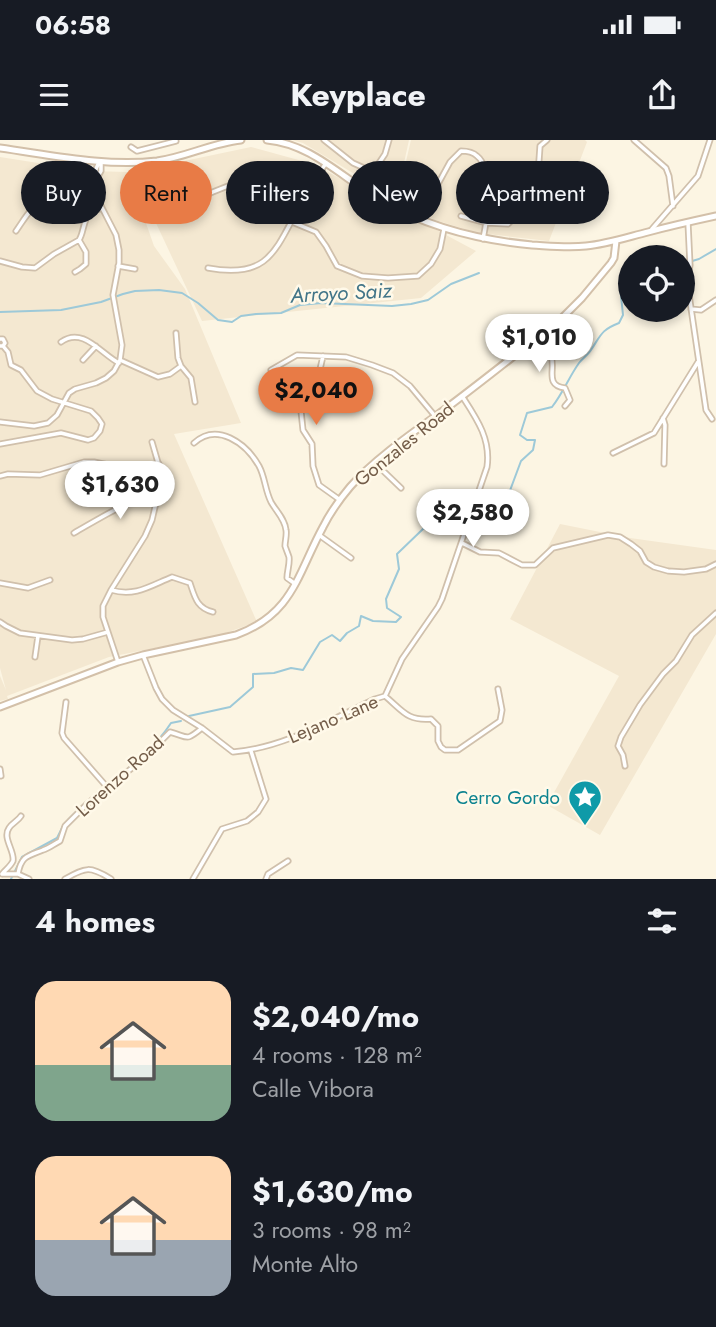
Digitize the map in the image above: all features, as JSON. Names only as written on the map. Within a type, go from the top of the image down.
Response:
[{"type":"street","points":[[144,161],[181,156],[229,141],[241,140]]},
{"type":"street","points":[[267,140],[309,152],[323,161]]},
{"type":"street","points":[[324,140],[350,161]]},
{"type":"street","points":[[380,161],[390,140]]},
{"type":"street","points":[[539,161],[540,146],[547,140]]},
{"type":"street","points":[[634,140],[667,168],[673,206]]},
{"type":"street","points":[[650,231],[698,176],[710,140]]},
{"type":"street","points":[[131,147],[137,151],[176,141]]},
{"type":"street","points":[[0,148],[100,161]]},
{"type":"street","points":[[136,161],[137,151]]},
{"type":"street","points":[[442,177],[450,162],[461,151],[471,152],[482,161]]},
{"type":"street","points":[[0,422],[41,425],[55,417],[72,391],[106,378],[119,362],[122,345],[113,295],[118,266],[118,241],[106,216]]},
{"type":"street","points":[[431,224],[483,239],[558,247],[616,241],[716,216]]},
{"type":"street","points":[[688,223],[689,245]]},
{"type":"street","points":[[16,232],[22,224]]},
{"type":"street","points":[[0,261],[35,268],[79,240],[85,224]]},
{"type":"street","points":[[208,268],[228,272],[244,271],[258,265],[281,243],[291,224]]},
{"type":"street","points":[[297,224],[316,232],[337,266],[362,276],[388,278],[418,276],[431,264],[440,249],[444,229]]},
{"type":"street","points":[[483,239],[487,224]]},
{"type":"street","points":[[75,272],[86,264],[86,252],[79,240]]},
{"type":"street","name":"Gonzales Road","points":[[0,707],[118,662],[224,638],[247,631],[266,620],[288,598],[319,535],[340,500],[357,479],[572,308],[611,263],[616,241]]},
{"type":"street","points":[[118,266],[135,269]]},
{"type":"street","points":[[695,309],[701,310],[716,300]]},
{"type":"street","points":[[693,322],[706,410],[712,419]]},
{"type":"street","points":[[176,333],[177,353],[181,366],[191,378],[195,402]]},
{"type":"street","points":[[61,342],[69,338],[87,340],[105,355],[158,377],[170,374],[181,366]]},
{"type":"street","points":[[537,338],[551,357],[554,384],[565,388],[569,394],[570,400],[565,406]]},
{"type":"street","points":[[0,339],[5,342],[2,346],[8,352],[11,365],[21,370],[41,392],[49,398],[90,411],[102,424],[100,432],[88,440],[61,433],[0,444]]},
{"type":"street","points":[[83,360],[96,346]]},
{"type":"street","points":[[271,370],[297,355],[346,357],[393,373],[410,386],[436,416]]},
{"type":"street","points":[[323,356],[316,387],[301,411],[303,429],[312,444],[313,466],[319,485],[340,500]]},
{"type":"street","points":[[612,453],[654,433],[699,361]]},
{"type":"street","points":[[385,696],[402,659],[438,607],[486,472],[489,457],[483,429],[462,396]]},
{"type":"street","points":[[663,418],[664,464]]},
{"type":"street","points":[[194,443],[204,436],[216,433],[242,445],[261,468],[267,493],[286,529],[285,547],[289,556],[287,578],[296,585]]},
{"type":"street","points":[[118,662],[102,611],[104,602],[148,531],[161,481],[152,442]]},
{"type":"street","points":[[0,476],[40,475],[84,462],[122,468],[159,464]]},
{"type":"street","points":[[375,463],[401,488]]},
{"type":"street","points":[[74,533],[116,508],[159,493]]},
{"type":"street","points":[[319,535],[351,558]]},
{"type":"street","points":[[462,543],[480,552],[499,553],[522,565],[535,565],[553,548],[608,535],[620,537],[640,551],[646,562],[668,571],[705,569],[716,564]]},
{"type":"street","points":[[111,590],[123,594],[131,593],[172,577],[190,583],[198,605],[213,612]]},
{"type":"street","points":[[0,583],[28,588],[50,580]]},
{"type":"street","points":[[625,766],[618,746],[635,714],[663,674],[676,661],[692,635],[716,613]]},
{"type":"street","points":[[0,622],[13,630],[38,636],[78,640],[108,632]]},
{"type":"street","points":[[36,657],[38,636]]},
{"type":"street","points":[[143,655],[162,699],[173,710],[233,752],[251,751],[266,799],[258,812],[247,821],[222,830],[193,879]]},
{"type":"street","name":"Lejano Lane","points":[[251,751],[292,738],[385,696],[417,720],[431,719],[438,726],[441,747],[445,750],[458,750],[500,721],[502,710],[498,689]]},
{"type":"street","points":[[66,702],[62,733],[64,738],[106,786]]},
{"type":"street","name":"Lorenzo Road","points":[[18,874],[26,857],[60,841],[65,826],[87,804],[142,761],[170,732],[191,738],[202,728]]},
{"type":"street","points":[[0,769],[1,776]]},
{"type":"street","points":[[1,874],[12,863],[7,835],[9,828],[22,816]]},
{"type":"street","points":[[266,879],[268,874],[288,861]]},
{"type":"street","points":[[65,879],[80,870],[90,868],[111,879]]},
{"type":"street","points":[[1,874],[18,874],[29,879]]},
{"type":"shaded area","points":[[292,140],[409,140],[404,161],[348,161],[348,170],[303,143]]},
{"type":"shaded area","points":[[411,140],[587,142],[580,161],[456,161],[456,224],[556,224],[549,241],[478,233],[442,222],[442,161],[406,161]]},
{"type":"shaded area","points":[[251,147],[302,161],[226,161],[226,224],[334,224],[334,175],[348,183],[348,224],[425,224],[476,251],[421,298],[202,321],[156,224],[212,224],[212,161],[184,161]]},
{"type":"shaded area","points":[[0,157],[25,161],[21,161],[21,224],[106,224],[106,171],[120,172],[120,224],[146,224],[154,246],[185,289],[241,423],[174,434],[257,622],[217,636],[109,657],[0,701],[0,676],[6,690],[0,668]]},
{"type":"shaded area","points":[[560,524],[630,538],[716,550],[716,634],[600,835],[547,805],[619,676],[510,619]]},
{"type":"waterway","points":[[695,260],[716,249]]},
{"type":"waterway","name":"Arroyo Saiz","points":[[0,312],[61,310],[101,302],[135,291],[159,290],[182,293],[218,320],[232,322],[241,316],[281,313],[300,305],[411,304],[428,300],[451,284],[479,273]]},
{"type":"waterway","points":[[480,512],[505,504],[521,461],[533,450],[535,440],[527,440],[520,435],[527,413],[552,407],[579,363],[602,334],[620,322]]},
{"type":"waterway","points":[[189,716],[230,707],[253,687],[253,674],[274,673],[291,668],[303,670],[320,642],[332,635],[340,641],[359,626],[361,616],[373,621],[396,622],[401,617],[387,608],[386,599],[399,569],[397,554],[424,528],[465,516]]},
{"type":"waterway","points":[[68,820],[149,750],[171,723],[181,721]]},
{"type":"waterway","points":[[11,879],[22,857],[57,838],[64,824]]},
{"type":"place","name":"Cerro Gordo","points":[[585,827]]}]
